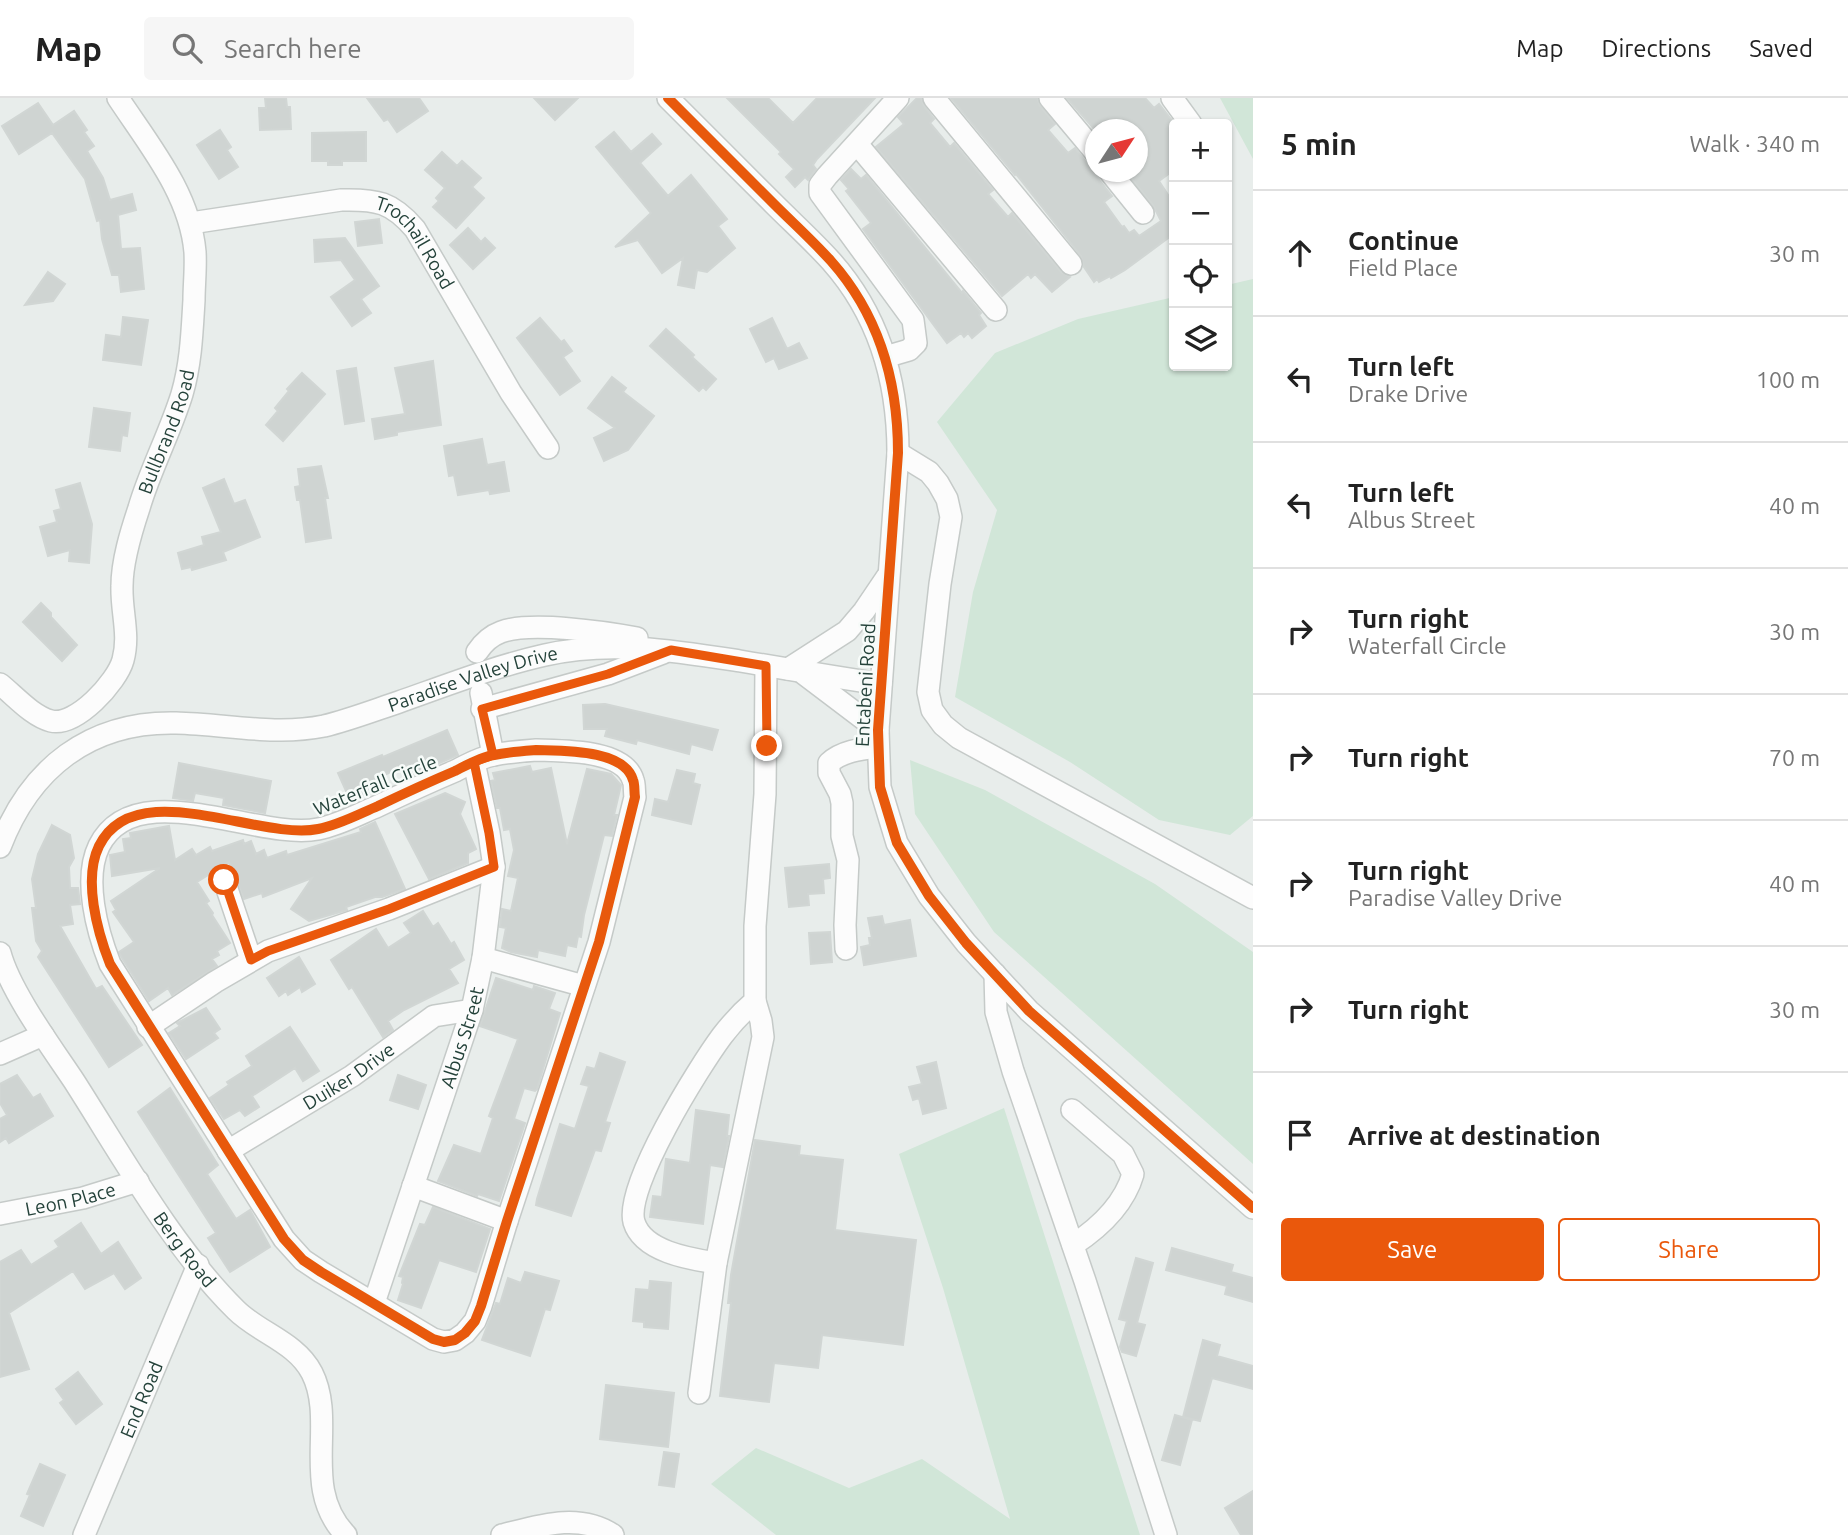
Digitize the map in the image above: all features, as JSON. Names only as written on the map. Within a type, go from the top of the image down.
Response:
[{"type":"street","name":"Bullbrand Road","points":[[0,684],[31,710],[53,722],[78,714],[115,678],[123,661],[126,639],[122,586],[125,564],[139,507],[181,396],[191,355],[195,254],[191,223],[176,188],[118,98]]},
{"type":"street","name":"Entabeni Road","points":[[668,98],[832,261],[858,297],[885,357],[893,386],[898,453],[878,738],[880,787],[897,844],[929,895],[1029,1011],[1253,1208]]},
{"type":"street","points":[[885,357],[909,350],[916,343],[913,320],[820,193],[820,185],[898,98]]},
{"type":"street","points":[[933,98],[1071,264]]},
{"type":"street","points":[[1050,98],[1085,140]]},
{"type":"street","points":[[1172,98],[1187,119]]},
{"type":"street","points":[[857,144],[996,310]]},
{"type":"street","points":[[1118,182],[1143,213]]},
{"type":"street","name":"Trochail Road","points":[[191,223],[341,200],[366,200],[387,204],[402,214],[415,229],[511,393],[548,448]]},
{"type":"street","points":[[898,453],[929,472],[938,482],[947,499],[951,517],[940,584],[928,692],[932,710],[943,724],[959,738],[1253,898]]},
{"type":"street","points":[[699,1392],[716,1263],[763,1037],[755,1001],[755,926],[765,794],[785,669],[847,631],[889,573]]},
{"type":"street","points":[[477,652],[485,640],[502,631],[532,628],[596,631],[644,639],[671,650]]},
{"type":"street","name":"Paradise Valley Drive","points":[[0,848],[10,820],[27,793],[72,751],[104,733],[138,724],[176,723],[282,730],[323,726],[474,675],[547,654],[579,649],[621,647],[671,650],[881,684]]},
{"type":"street","points":[[483,759],[481,701],[608,674],[671,650]]},
{"type":"street","points":[[785,669],[878,738],[834,758],[829,763],[829,773],[840,793],[842,803],[842,836],[848,860],[846,949]]},
{"type":"street","name":"Waterfall Circle","points":[[536,750],[585,753],[613,760],[627,769],[634,780],[635,796],[599,942],[475,1321],[455,1340],[444,1342],[433,1339],[303,1259],[284,1239],[110,964],[101,941],[91,877],[93,858],[102,840],[130,817],[150,811],[165,811],[272,829],[319,829],[483,759],[536,750]]},
{"type":"street","name":"Albus Street","points":[[374,1303],[472,1010],[483,958],[494,867],[483,759]]},
{"type":"street","points":[[148,1027],[268,951],[389,909],[494,867]]},
{"type":"street","points":[[224,880],[251,960]]},
{"type":"street","name":"Berg Road","points":[[0,953],[17,990],[43,1035],[170,1228],[236,1310],[288,1346],[301,1357],[312,1373],[319,1394],[321,1476],[325,1496],[332,1517],[346,1535]]},
{"type":"street","points":[[483,958],[584,986]]},
{"type":"street","points":[[995,974],[996,1012],[1001,1031],[1166,1535]]},
{"type":"street","points":[[716,1263],[677,1256],[654,1245],[634,1222],[635,1196],[654,1152],[707,1058],[735,1020],[755,1001]]},
{"type":"street","name":"Duiker Drive","points":[[228,1151],[352,1076],[434,1016],[472,1010]]},
{"type":"street","points":[[0,1054],[43,1035]]},
{"type":"street","points":[[1072,1110],[1123,1154],[1133,1174],[1130,1183],[1104,1221],[1073,1245]]},
{"type":"street","name":"Leon Place","points":[[0,1214],[83,1198],[138,1181]]},
{"type":"street","points":[[412,1186],[507,1221]]},
{"type":"street","name":"End Road","points":[[84,1535],[198,1265]]},
{"type":"street","points":[[502,1535],[550,1523],[572,1522],[592,1525],[613,1535]]},
{"type":"green space","points":[[1220,98],[1253,98],[1253,159],[1232,119]]},
{"type":"green space","points":[[1253,279],[1253,816],[1230,835],[1159,820],[1070,762],[955,697],[973,592],[997,510],[937,422],[995,353],[1078,319],[1169,298],[1169,371],[1232,371],[1232,284]]},
{"type":"green space","points":[[910,760],[985,790],[1155,884],[1253,952],[1253,1164],[994,932],[915,814]]},
{"type":"green space","points":[[1004,1108],[1140,1535],[776,1535],[711,1484],[756,1448],[849,1488],[922,1459],[1010,1519],[943,1288],[899,1154]]},
{"type":"building","points":[[265,98],[286,98],[287,107],[290,107],[291,129],[260,130],[259,108],[266,108]]},
{"type":"building","points":[[367,98],[419,98],[428,111],[397,132],[388,119],[384,121]]},
{"type":"building","points":[[534,98],[578,98],[555,120]]},
{"type":"building","points":[[727,98],[768,98],[793,123],[817,98],[875,98],[817,159],[813,165],[816,169],[808,180],[805,177],[795,187],[786,177],[794,169],[779,154],[781,152]]},
{"type":"building","points":[[917,98],[921,98],[934,119],[930,123],[950,147],[954,143],[993,190],[988,194],[1008,217],[1012,213],[1061,272],[1070,277],[1052,292],[1035,274],[1031,278],[1028,274],[1002,296],[876,147],[904,124],[898,117]]},
{"type":"building","points":[[951,98],[1037,98],[1055,124],[1048,130],[1068,153],[1075,148],[1085,161],[1085,182],[1101,182],[1112,196],[1104,202],[1122,227],[1129,233],[1134,230],[1139,236],[1161,221],[1153,205],[1134,182],[1148,182],[1148,119],[1085,119],[1067,98],[1145,98],[1154,108],[1159,104],[1171,119],[1169,174],[1159,181],[1169,196],[1169,237],[1125,270],[1111,278],[1110,276],[1099,282],[1097,279],[1094,282],[1084,267],[1081,256]]},
{"type":"building","points":[[38,103],[53,125],[74,111],[94,146],[87,151],[103,178],[110,200],[132,194],[136,210],[118,215],[121,249],[140,248],[144,289],[121,292],[119,275],[112,275],[100,220],[97,221],[85,179],[52,133],[19,154],[2,126]]},
{"type":"building","points":[[220,130],[231,147],[227,150],[238,167],[219,179],[197,145]]},
{"type":"building","points":[[366,132],[366,161],[342,161],[342,165],[328,165],[328,161],[312,161],[312,133]]},
{"type":"building","points":[[614,132],[631,152],[652,134],[661,144],[640,163],[668,196],[691,175],[727,219],[718,226],[735,248],[707,272],[697,270],[694,288],[678,285],[683,258],[662,273],[638,240],[615,247],[651,213],[596,147]]},
{"type":"building","points":[[442,152],[457,166],[462,161],[481,178],[472,187],[484,198],[456,228],[433,207],[439,201],[436,198],[445,188],[425,170]]},
{"type":"building","points":[[851,169],[861,179],[866,175],[981,313],[979,315],[986,326],[972,338],[968,333],[964,337],[961,333],[947,343],[863,229],[871,223],[846,191],[849,189],[841,180]]},
{"type":"building","points":[[379,219],[382,243],[358,246],[355,222]]},
{"type":"building","points":[[468,228],[481,242],[485,238],[495,248],[473,269],[450,245]]},
{"type":"building","points":[[345,238],[379,286],[361,299],[371,313],[352,326],[331,297],[355,280],[341,260],[315,262],[314,240]]},
{"type":"building","points":[[48,272],[65,284],[53,301],[25,305]]},
{"type":"building","points":[[123,317],[148,320],[141,365],[103,360],[106,335],[121,337]]},
{"type":"building","points":[[540,318],[572,351],[563,357],[580,381],[560,395],[517,338]]},
{"type":"building","points":[[772,318],[787,349],[799,343],[807,358],[779,369],[774,358],[766,362],[750,329]]},
{"type":"building","points":[[666,329],[716,379],[706,390],[703,387],[699,391],[650,346]]},
{"type":"building","points":[[433,361],[441,425],[397,432],[397,435],[375,439],[372,419],[405,414],[395,368]]},
{"type":"building","points":[[356,368],[364,421],[345,424],[337,371]]},
{"type":"building","points":[[302,373],[325,394],[283,441],[266,425],[278,411],[275,408],[289,391],[287,389]]},
{"type":"building","points":[[612,377],[626,388],[623,392],[654,416],[628,450],[604,461],[594,438],[615,428],[588,408]]},
{"type":"building","points":[[94,408],[130,413],[127,436],[122,435],[120,451],[89,447]]},
{"type":"building","points":[[482,439],[487,465],[504,462],[509,491],[490,494],[489,490],[458,495],[454,475],[449,476],[444,446]]},
{"type":"building","points":[[321,466],[328,498],[325,498],[331,538],[306,542],[300,500],[297,500],[295,487],[300,486],[298,469]]},
{"type":"building","points":[[224,479],[234,504],[245,500],[260,537],[223,552],[226,560],[192,570],[191,567],[182,569],[178,553],[204,545],[202,537],[221,532],[203,488]]},
{"type":"building","points":[[80,483],[92,524],[89,563],[69,561],[70,550],[48,556],[40,527],[57,522],[54,511],[61,509],[56,490]]},
{"type":"building","points":[[41,603],[77,645],[62,661],[23,622]]},
{"type":"building","points":[[605,704],[718,730],[712,750],[691,744],[689,754],[637,740],[636,744],[605,736],[607,729],[584,729],[583,705]]},
{"type":"building","points":[[447,730],[458,755],[412,775],[408,765],[379,777],[383,786],[350,800],[338,773]]},
{"type":"building","points":[[179,763],[271,781],[265,813],[223,805],[224,798],[195,793],[193,801],[173,798]]},
{"type":"building","points":[[530,766],[532,772],[551,768],[567,844],[587,769],[611,774],[621,785],[612,836],[604,835],[581,937],[578,936],[576,947],[567,945],[565,956],[538,950],[537,957],[502,948],[506,928],[500,927],[502,909],[511,911],[518,878],[508,876],[514,850],[510,829],[504,830],[491,781],[495,780],[493,773]]},
{"type":"building","points":[[677,770],[695,774],[693,783],[700,785],[691,824],[652,815],[655,799],[668,802]]},
{"type":"building","points":[[445,793],[465,802],[460,814],[476,849],[468,853],[468,863],[429,879],[395,814]]},
{"type":"building","points":[[375,822],[405,889],[309,921],[291,909],[312,878],[263,897],[262,893],[244,899],[229,862],[197,882],[209,901],[206,903],[212,915],[230,943],[217,951],[219,955],[212,959],[217,966],[172,995],[168,988],[149,1001],[119,952],[134,942],[113,912],[116,910],[111,901],[160,868],[112,876],[110,855],[125,852],[123,839],[131,838],[130,833],[169,826],[175,860],[192,849],[196,855],[210,847],[212,851],[243,840],[244,844],[251,841],[256,854],[264,850],[267,858],[286,851],[287,855],[361,832],[360,829]]},
{"type":"building","points":[[52,825],[70,835],[74,858],[69,867],[70,888],[78,888],[80,904],[70,905],[73,924],[60,926],[96,989],[102,986],[142,1045],[109,1067],[38,957],[42,951],[36,941],[32,908],[36,908],[32,879],[38,854]]},
{"type":"building","points":[[829,864],[830,878],[823,879],[824,893],[808,894],[809,905],[789,907],[785,868]]},
{"type":"building","points":[[423,911],[433,927],[438,923],[451,944],[454,942],[464,960],[449,969],[458,983],[388,1021],[393,1030],[383,1037],[352,987],[349,989],[331,960],[376,929],[388,948],[411,933],[404,923]]},
{"type":"building","points":[[882,916],[884,925],[910,920],[916,956],[864,965],[861,947],[870,945],[869,938],[872,938],[868,918]]},
{"type":"building","points":[[830,932],[832,962],[811,964],[809,933]]},
{"type":"building","points":[[299,957],[315,984],[302,992],[300,987],[288,995],[286,991],[279,996],[267,978]]},
{"type":"building","points":[[496,978],[533,990],[534,986],[555,993],[549,1009],[560,1013],[537,1089],[535,1091],[524,1088],[514,1119],[525,1123],[499,1201],[478,1194],[477,1196],[438,1181],[454,1145],[481,1154],[493,1118],[489,1116],[518,1039],[480,1026]]},
{"type":"building","points":[[206,1008],[220,1029],[214,1033],[218,1038],[186,1059],[169,1033],[180,1026],[177,1023]]},
{"type":"building","points":[[290,1027],[319,1071],[303,1081],[295,1068],[252,1096],[259,1107],[245,1116],[240,1110],[224,1119],[210,1098],[229,1085],[227,1082],[252,1066],[246,1056]]},
{"type":"building","points":[[600,1053],[625,1062],[605,1122],[610,1123],[601,1151],[595,1150],[571,1216],[536,1205],[537,1199],[560,1124],[575,1129],[589,1086],[581,1084],[587,1067],[595,1069]]},
{"type":"building","points":[[936,1062],[946,1108],[923,1114],[919,1098],[913,1100],[909,1087],[922,1084],[917,1067]]},
{"type":"building","points":[[17,1075],[33,1098],[40,1094],[53,1116],[9,1143],[6,1138],[0,1142],[0,1119],[7,1115],[0,1103],[0,1084]]},
{"type":"building","points":[[398,1075],[426,1085],[418,1109],[390,1100]]},
{"type":"building","points":[[170,1088],[218,1165],[207,1174],[236,1219],[250,1210],[270,1247],[230,1272],[208,1238],[216,1233],[138,1112]]},
{"type":"building","points":[[696,1110],[729,1115],[729,1136],[723,1167],[710,1165],[703,1224],[650,1217],[653,1196],[662,1197],[666,1159],[690,1163]]},
{"type":"building","points":[[755,1140],[800,1146],[799,1155],[843,1160],[835,1230],[916,1240],[903,1345],[822,1335],[818,1368],[774,1363],[769,1402],[720,1396],[731,1303],[728,1303],[731,1275]]},
{"type":"building","points":[[433,1207],[490,1229],[476,1272],[439,1260],[421,1308],[398,1300],[403,1284],[403,1277],[399,1276],[420,1224],[425,1225]]},
{"type":"building","points":[[81,1223],[101,1254],[118,1242],[141,1278],[125,1289],[114,1273],[85,1289],[73,1271],[9,1313],[29,1369],[0,1377],[0,1262],[21,1250],[31,1265],[59,1247],[55,1241]]},
{"type":"building","points":[[1172,1248],[1233,1265],[1231,1272],[1253,1278],[1253,1302],[1225,1294],[1227,1286],[1166,1270]]},
{"type":"building","points":[[1136,1258],[1153,1263],[1137,1323],[1145,1325],[1136,1356],[1122,1352],[1120,1347],[1127,1321],[1119,1319]]},
{"type":"building","points":[[525,1272],[559,1281],[550,1310],[545,1309],[530,1356],[482,1340],[496,1303],[500,1304],[508,1278],[521,1283]]},
{"type":"building","points":[[650,1281],[671,1283],[668,1329],[644,1327],[644,1322],[633,1321],[636,1289],[649,1290]]},
{"type":"building","points":[[1203,1340],[1220,1345],[1217,1356],[1253,1366],[1253,1389],[1212,1378],[1200,1421],[1183,1417]]},
{"type":"building","points":[[78,1372],[102,1404],[76,1424],[60,1403],[64,1400],[56,1389]]},
{"type":"building","points":[[606,1385],[674,1393],[668,1447],[600,1439]]},
{"type":"building","points":[[1175,1415],[1192,1420],[1180,1465],[1162,1460]]},
{"type":"building","points":[[664,1452],[679,1454],[674,1487],[659,1485]]},
{"type":"building","points":[[40,1464],[65,1475],[43,1526],[21,1516]]},
{"type":"building","points":[[1253,1491],[1253,1535],[1241,1535],[1225,1508]]},
{"type":"cycle path","points":[[668,98],[831,261],[862,304],[882,351],[894,401],[898,453],[878,730],[880,787],[897,843],[929,896],[966,943],[1029,1011],[1253,1208]]},
{"type":"cycle path","points":[[536,750],[591,754],[618,762],[633,780],[635,797],[599,942],[481,1306],[475,1321],[465,1333],[455,1340],[444,1342],[433,1339],[321,1272],[303,1260],[284,1239],[110,964],[94,905],[94,859],[99,846],[116,825],[140,814],[168,812],[293,830],[318,829],[349,819],[484,758],[536,750]]},
{"type":"route","points":[[224,880],[251,960],[307,936],[389,909],[494,867],[474,762],[493,755],[482,709],[608,674],[671,650],[766,666],[767,746]]}]
